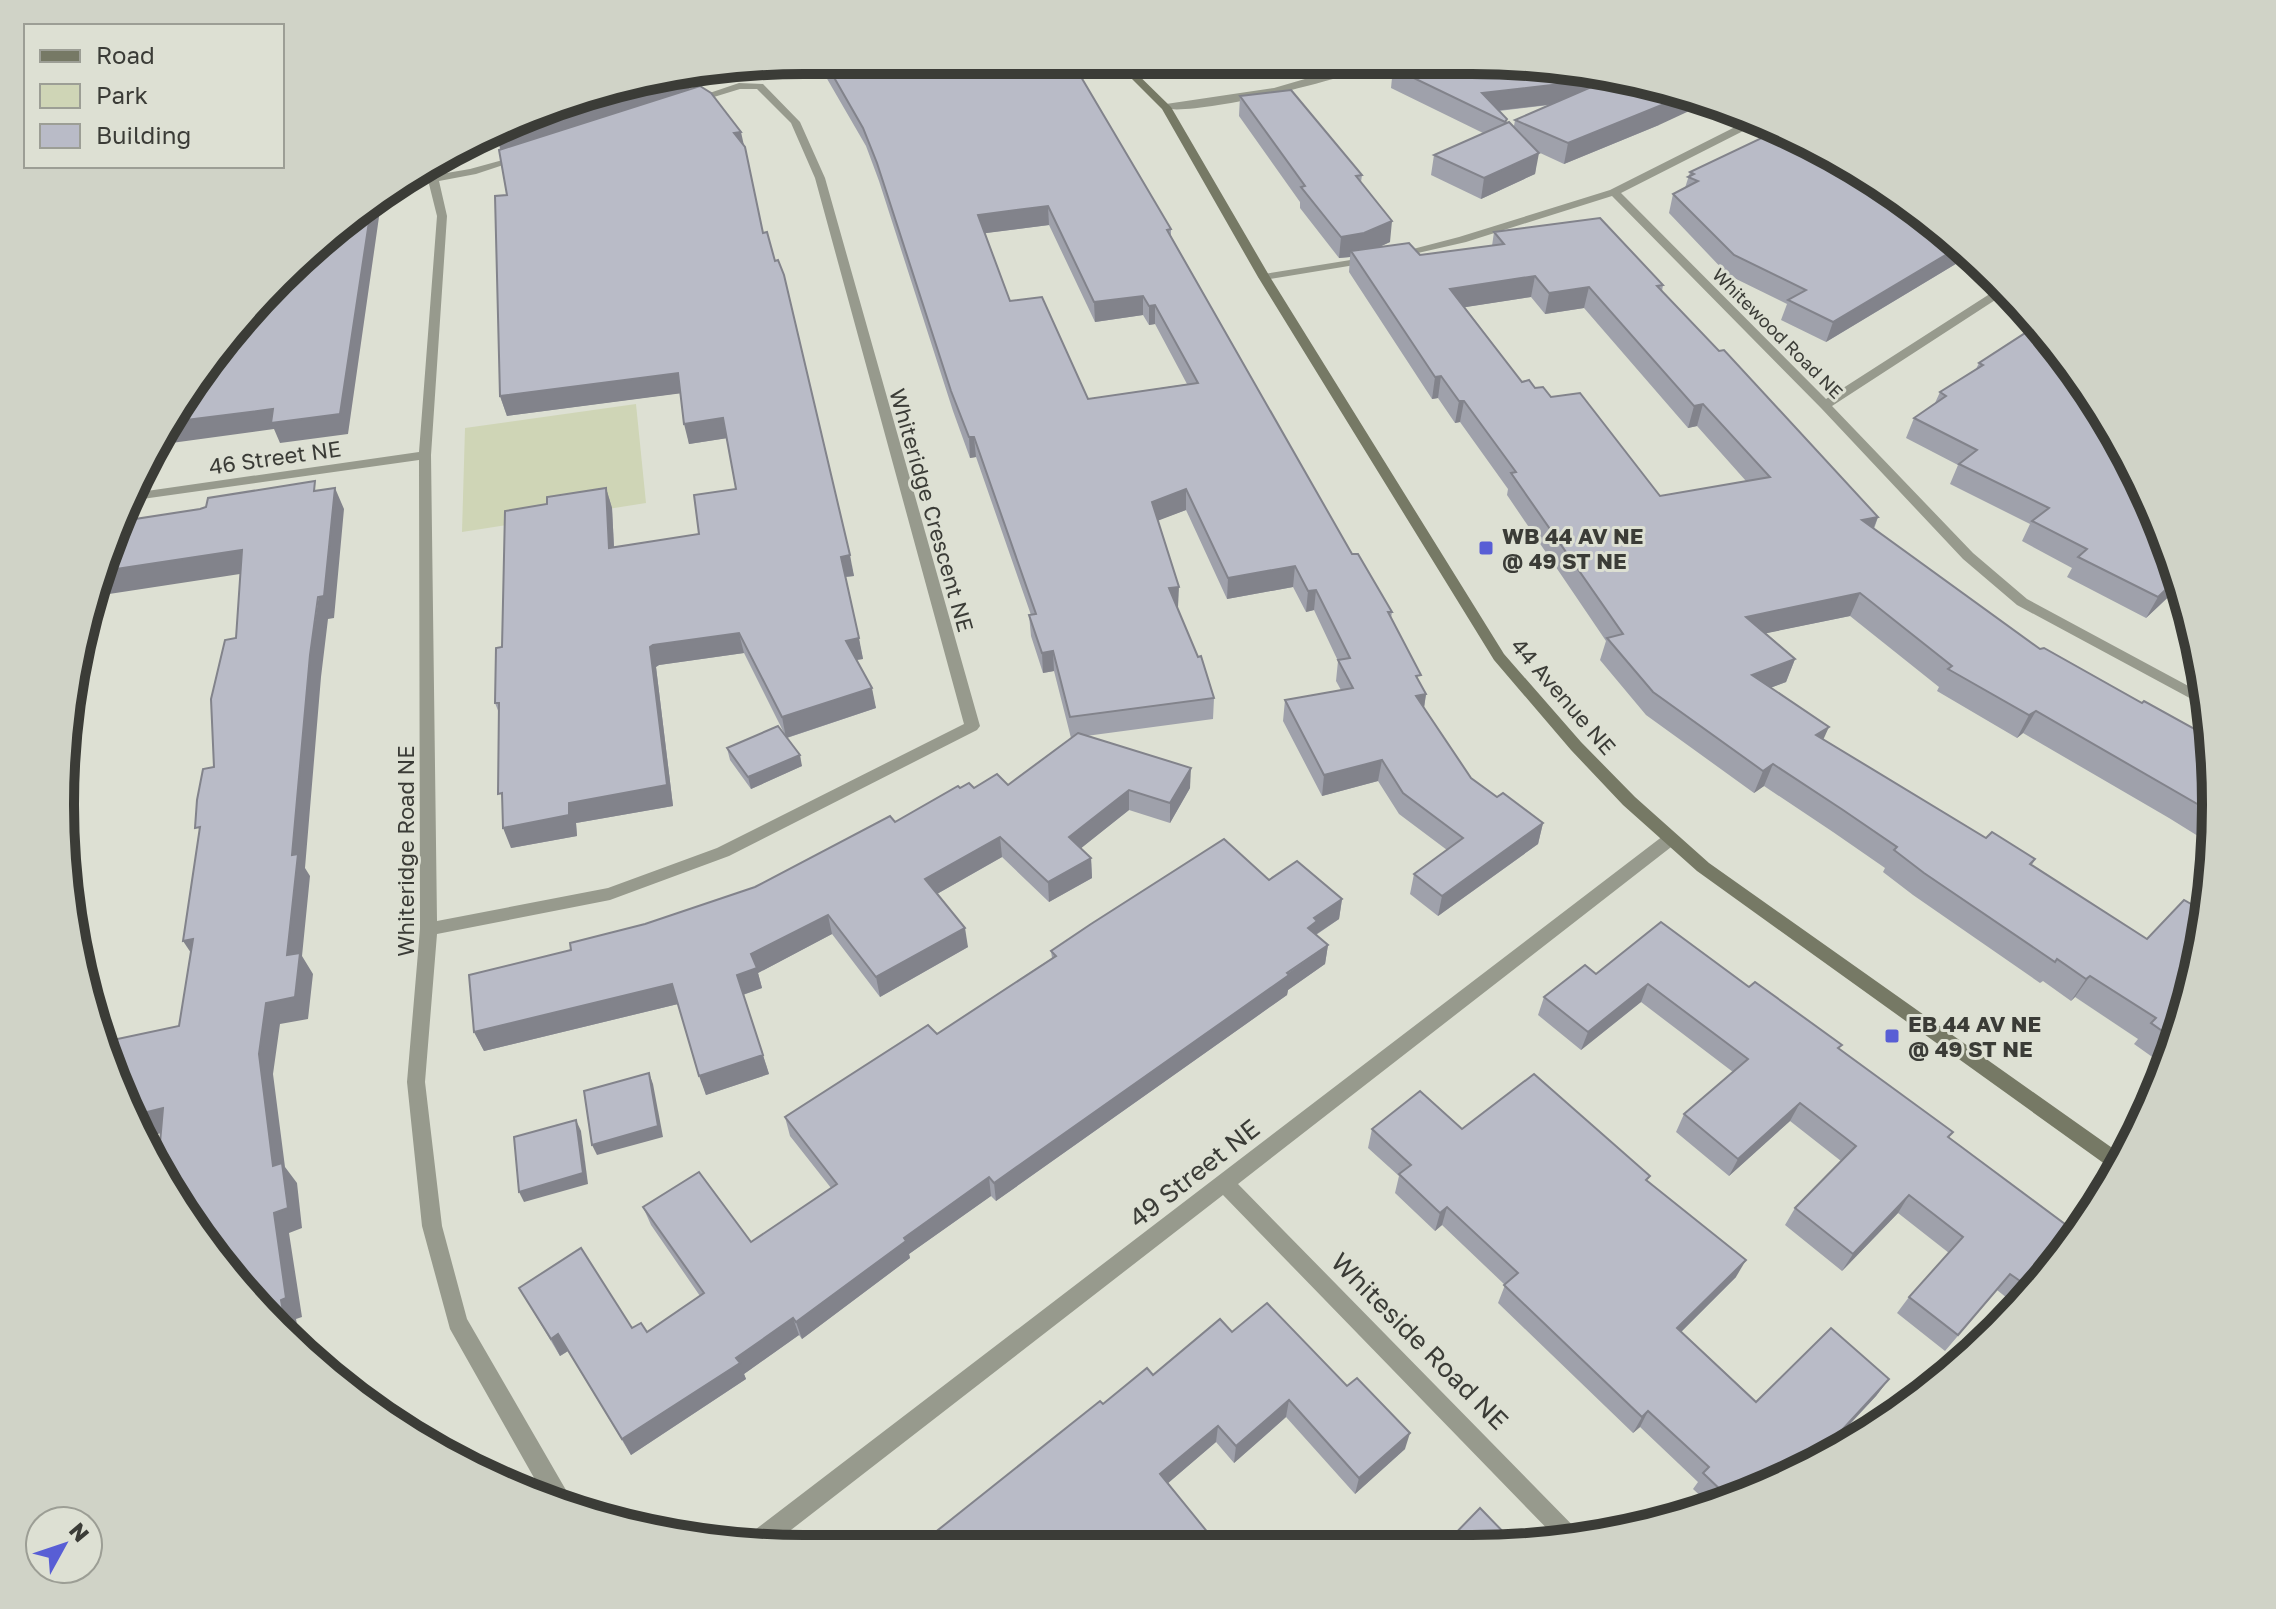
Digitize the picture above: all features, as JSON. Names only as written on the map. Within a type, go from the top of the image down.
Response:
[{"type":"street","name":"44 Avenue NE","points":[[1132,74],[1166,107],[1264,277],[1499,657],[1576,746],[1669,840],[2110,1158]]},
{"type":"street","points":[[1166,107],[1257,97],[1343,74]]},
{"type":"street","name":"Whiteridge Crescent NE","points":[[429,929],[610,894],[723,852],[972,726],[820,178],[795,122],[760,86],[739,86],[682,104]]},
{"type":"street","points":[[1264,277],[1415,252],[1614,192],[1743,127]]},
{"type":"street","points":[[436,174],[472,172],[541,150]]},
{"type":"street","name":"Whiteridge Road NE","points":[[430,178],[442,216],[425,455],[429,929],[416,1082],[432,1226],[457,1322],[553,1490]]},
{"type":"street","name":"Whitewood Road NE","points":[[1614,192],[1825,405],[1968,556],[2022,602],[2194,696]]},
{"type":"street","points":[[1825,405],[1995,295]]},
{"type":"street","name":"46 Street NE","points":[[143,495],[425,455]]},
{"type":"street","name":"49 Street NE","points":[[769,1533],[1669,840]]},
{"type":"street","name":"Whiteside Road NE","points":[[1224,1183],[1564,1529]]},
{"type":"green space","points":[[636,404],[646,503],[462,532],[465,428]]},
{"type":"building","points":[[832,74],[1079,74],[1171,229],[1167,230],[1352,554],[1358,554],[1392,612],[1388,612],[1421,675],[1416,676],[1426,694],[1416,696],[1471,778],[1497,797],[1503,793],[1543,823],[1442,896],[1414,874],[1463,838],[1403,793],[1382,760],[1324,775],[1285,700],[1353,688],[1338,660],[1350,658],[1316,590],[1308,591],[1295,566],[1228,578],[1186,489],[1152,502],[1179,587],[1169,588],[1198,657],[1201,656],[1214,698],[1070,717],[1053,651],[1042,653],[1029,615],[1036,614],[974,437],[969,437],[951,391],[863,128]],"holes":[[[1048,206],[1094,302],[1143,296],[1149,306],[1155,305],[1198,383],[1088,399],[1042,297],[1010,301],[978,215]]]},
{"type":"building","points":[[1405,74],[1519,76],[1578,82],[1482,93],[1507,119],[1505,122]]},
{"type":"building","points":[[1596,85],[1670,102],[1568,143],[1515,120]]},
{"type":"building","points":[[700,86],[711,93],[741,132],[734,133],[745,147],[763,233],[767,232],[775,261],[778,260],[784,275],[850,555],[841,557],[859,638],[846,641],[872,688],[782,717],[739,633],[653,645],[650,647],[667,785],[569,803],[569,815],[503,828],[502,793],[498,794],[499,703],[495,703],[496,648],[502,647],[505,511],[547,504],[547,497],[606,488],[609,548],[699,534],[694,495],[736,489],[723,418],[684,424],[678,373],[500,396],[495,196],[507,195],[499,150]]},
{"type":"building","points":[[1291,90],[1362,175],[1356,176],[1392,221],[1364,233],[1341,237],[1301,187],[1305,186],[1240,96]]},
{"type":"building","points":[[625,97],[551,120],[570,113]]},
{"type":"building","points":[[1509,122],[1539,153],[1484,178],[1434,155]]},
{"type":"building","points":[[1765,136],[1795,149],[1877,197],[1950,252],[1833,322],[1788,300],[1806,290],[1734,255],[1673,194],[1698,181],[1688,177],[1694,174],[1690,172]]},
{"type":"building","points":[[370,218],[340,414],[271,423],[273,409],[184,420],[255,323],[323,255]]},
{"type":"building","points":[[1600,218],[1663,285],[1657,286],[1719,351],[1724,350],[1878,517],[1862,520],[2040,649],[2044,648],[2198,731],[2202,807],[2036,711],[2029,715],[1948,669],[1952,666],[1860,593],[1746,617],[1795,659],[1752,675],[1829,727],[1816,735],[1986,838],[1992,832],[2035,859],[2030,864],[2147,939],[2184,900],[2195,906],[2177,994],[2165,1033],[2151,1023],[2156,1018],[2090,976],[2086,979],[2057,959],[2055,962],[1924,873],[1894,850],[1897,847],[1773,764],[1763,771],[1653,692],[1607,638],[1623,634],[1511,473],[1516,472],[1464,401],[1459,401],[1441,376],[1435,377],[1351,251],[1409,243],[1420,255],[1504,244],[1494,232]],"holes":[[[1535,276],[1549,293],[1589,287],[1694,406],[1703,404],[1770,477],[1660,496],[1580,393],[1551,397],[1543,387],[1535,388],[1529,380],[1522,382],[1450,289]]]},
{"type":"building","points":[[2028,331],[2051,360],[2079,399],[2127,481],[2168,587],[2158,597],[2078,557],[2087,549],[2032,521],[2049,508],[1959,464],[1977,450],[1914,418],[1946,396],[1940,392],[1983,365],[1979,363]]},
{"type":"building","points":[[315,481],[314,491],[335,488],[324,596],[318,597],[310,655],[292,855],[298,854],[287,955],[300,953],[295,997],[266,1003],[259,1054],[273,1166],[282,1163],[288,1208],[274,1213],[286,1298],[281,1300],[283,1311],[280,1312],[225,1249],[172,1170],[160,1147],[163,1108],[143,1113],[113,1040],[179,1026],[193,939],[183,941],[200,827],[195,828],[197,800],[203,769],[214,767],[211,699],[225,640],[236,638],[242,550],[113,569],[132,519],[200,509],[206,507],[208,498]]},
{"type":"building","points":[[778,726],[800,755],[748,777],[727,748]]},
{"type":"building","points":[[1078,733],[1191,768],[1170,803],[1129,790],[1069,837],[1091,858],[1048,882],[1000,837],[925,879],[965,928],[876,977],[828,915],[751,954],[757,968],[737,975],[763,1055],[699,1076],[672,984],[474,1032],[469,975],[571,950],[570,943],[645,924],[755,887],[890,816],[895,822],[958,786],[960,788],[969,783],[974,788],[997,774],[1008,785]]},
{"type":"building","points":[[1224,839],[1269,880],[1297,861],[1342,899],[1314,918],[1317,921],[1308,928],[1328,945],[994,1183],[989,1177],[796,1322],[793,1318],[736,1358],[740,1363],[622,1439],[558,1334],[551,1339],[519,1288],[581,1248],[632,1328],[641,1323],[647,1332],[704,1293],[643,1207],[699,1172],[751,1242],[837,1184],[785,1117],[928,1025],[937,1034],[1056,956],[1051,951]]},
{"type":"building","points":[[1661,922],[1749,987],[1755,982],[1842,1045],[1838,1048],[1953,1132],[1948,1137],[2068,1226],[2023,1283],[2010,1274],[1958,1335],[1909,1297],[1963,1237],[1909,1195],[1853,1254],[1795,1208],[1856,1146],[1800,1103],[1738,1159],[1684,1114],[1748,1059],[1648,984],[1588,1032],[1544,997],[1585,965],[1596,974]]},
{"type":"building","points":[[649,1073],[658,1126],[592,1145],[584,1091]]},
{"type":"building","points":[[1534,1074],[1650,1176],[1646,1180],[1746,1260],[1677,1328],[1756,1402],[1831,1328],[1889,1379],[1834,1439],[1795,1460],[1721,1490],[1703,1473],[1709,1467],[1648,1411],[1642,1417],[1504,1285],[1518,1273],[1447,1207],[1440,1213],[1399,1174],[1411,1165],[1372,1129],[1420,1091],[1462,1129]]},
{"type":"building","points":[[576,1120],[583,1173],[519,1192],[514,1137]]},
{"type":"building","points":[[1267,1303],[1347,1386],[1357,1378],[1410,1433],[1359,1478],[1289,1400],[1236,1446],[1218,1426],[1160,1474],[1210,1535],[933,1534],[1100,1401],[1103,1404],[1147,1368],[1153,1375],[1220,1319],[1232,1332]]},
{"type":"building","points":[[1480,1508],[1505,1534],[1472,1535],[1454,1535]]},
{"type":"place","name":"WB 44 AV NE @ 49 ST NE","points":[[1486,548]]},
{"type":"place","name":"EB 44 AV NE @ 49 ST NE","points":[[1892,1036]]}]
